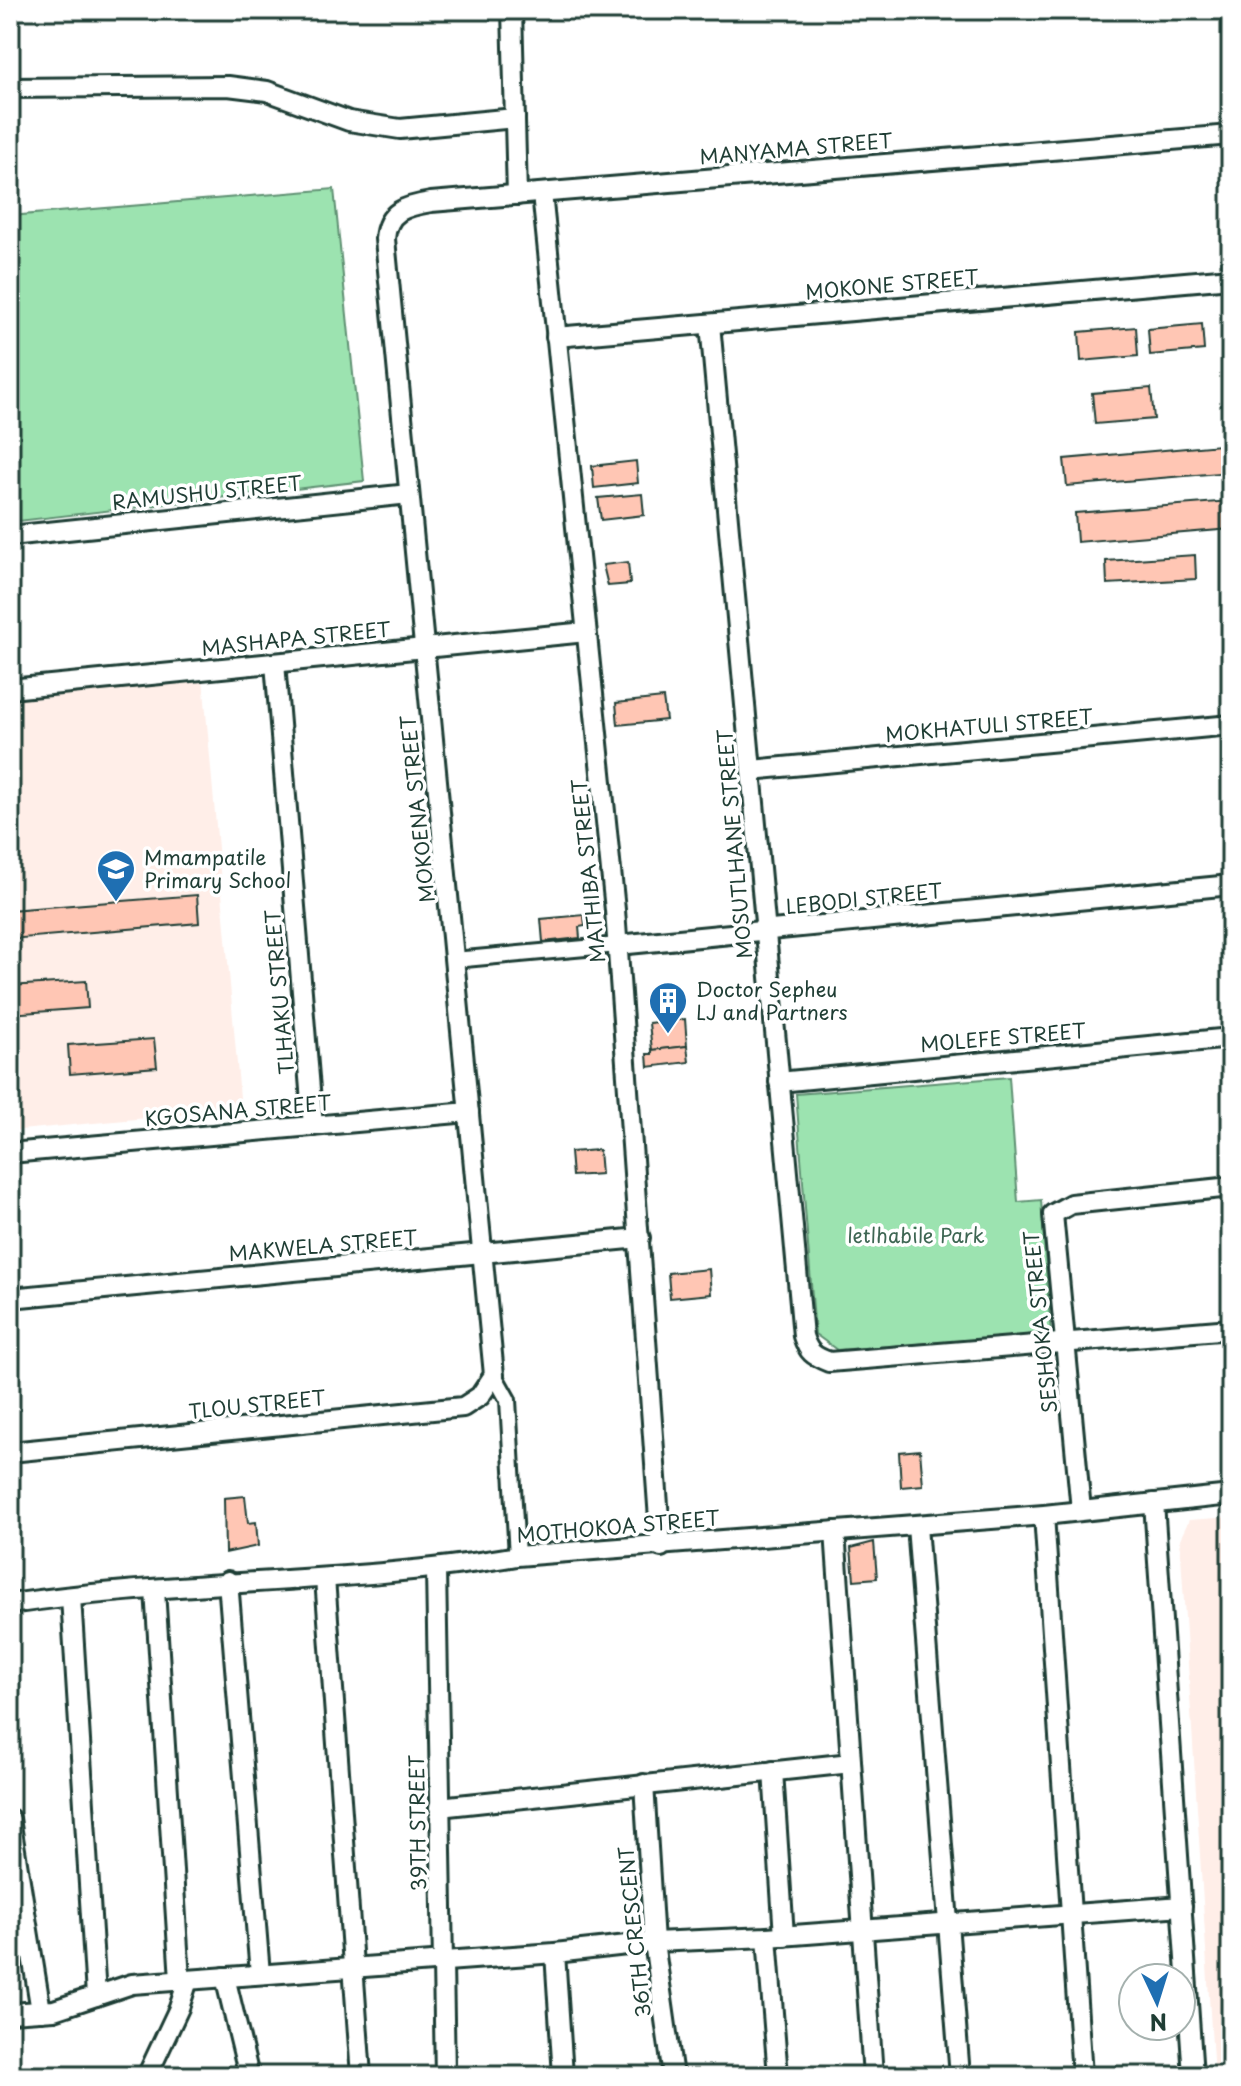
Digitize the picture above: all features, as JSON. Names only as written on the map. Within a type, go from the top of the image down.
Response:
[{"type":"street","points":[[512,10],[517,195]]},
{"type":"street","points":[[10,88],[228,86],[267,91],[349,121],[386,129],[515,124]]},
{"type":"street","name":"MANYAMA STREET","points":[[385,239],[386,224],[393,214],[410,205],[1231,135]]},
{"type":"street","name":"MATHIBA STREET","points":[[542,193],[618,945],[661,1547]]},
{"type":"street","name":"MOKOENA STREET","points":[[385,239],[494,1375]]},
{"type":"street","name":"MOKONE STREET","points":[[556,337],[1231,278]]},
{"type":"street","name":"MOSUTLHANE STREET","points":[[710,324],[803,1336],[814,1357],[829,1362],[1066,1342]]},
{"type":"street","name":"RAMUSHU STREET","points":[[10,536],[409,494]]},
{"type":"street","name":"MASHAPA STREET","points":[[10,689],[586,632]]},
{"type":"street","name":"TLHAKU STREET","points":[[275,663],[313,1126]]},
{"type":"street","name":"MOKHATULI STREET","points":[[751,770],[1231,725]]},
{"type":"street","name":"LEBODI STREET","points":[[454,960],[1231,885]]},
{"type":"street","name":"MOLEFE STREET","points":[[779,1082],[1231,1038]]},
{"type":"street","name":"KGOSANA STREET","points":[[10,1153],[469,1112]]},
{"type":"street","name":"SESHOKA STREET","points":[[1081,1510],[1053,1214],[1071,1204],[1231,1187]]},
{"type":"street","name":"MAKWELA STREET","points":[[10,1298],[640,1238]]},
{"type":"street","points":[[1066,1342],[1231,1329]]},
{"type":"street","points":[[494,1375],[508,1400],[517,1556]]},
{"type":"street","name":"TLOU STREET","points":[[10,1452],[463,1407],[480,1396],[494,1375]]},
{"type":"street","name":"MOTHOKOA STREET","points":[[10,1604],[228,1581],[436,1570],[517,1556],[917,1526],[1231,1495]]},
{"type":"street","points":[[1154,1503],[1193,2076]]},
{"type":"street","points":[[1044,1515],[1068,1915],[1082,2076]]},
{"type":"street","points":[[917,1526],[960,2076]]},
{"type":"street","points":[[835,1531],[873,2076]]},
{"type":"street","name":"39TH STREET","points":[[436,1570],[445,2076]]},
{"type":"street","points":[[325,1578],[361,2076]]},
{"type":"street","points":[[228,1581],[260,1974]]},
{"type":"street","points":[[147,2076],[179,2008],[184,1980],[155,1590]]},
{"type":"street","points":[[71,1597],[96,1996]]},
{"type":"street","points":[[439,1807],[851,1763]]},
{"type":"street","points":[[773,1771],[778,2076]]},
{"type":"street","name":"36TH CRESCENT","points":[[644,1784],[654,1942],[673,2076]]},
{"type":"street","points":[[10,1819],[41,2011]]},
{"type":"street","points":[[10,2013],[41,2011],[132,1984],[555,1953],[654,1942],[1182,1906]]},
{"type":"street","points":[[555,1953],[563,2076]]},
{"type":"street","points":[[225,1977],[249,2076]]},
{"type":"shaded area","name":"Mmampatile Primary School","points":[[203,678],[241,1109],[10,1131],[10,697]]},
{"type":"shaded area","points":[[1231,1517],[1231,2076],[1214,2076],[1180,1539],[1189,1520]]},
{"type":"green space","points":[[334,189],[364,481],[10,522],[10,216]]},
{"type":"green space","name":"letlhabile Park","points":[[1009,1077],[1018,1202],[1041,1200],[1051,1334],[837,1350],[815,1334],[796,1094]]},
{"type":"building","points":[[1202,324],[1204,350],[1150,355],[1148,329]]},
{"type":"building","points":[[1136,327],[1138,356],[1081,361],[1079,332]]},
{"type":"building","points":[[1151,388],[1154,419],[1095,424],[1092,393]]},
{"type":"building","points":[[1231,444],[1231,472],[1067,486],[1064,459]]},
{"type":"building","points":[[636,461],[638,483],[594,488],[592,466]]},
{"type":"building","points":[[642,494],[644,515],[601,520],[598,498]]},
{"type":"building","points":[[1231,501],[1231,529],[1077,542],[1075,513]]},
{"type":"building","points":[[1195,555],[1196,579],[1107,584],[1106,561]]},
{"type":"building","points":[[628,562],[630,584],[608,586],[603,565]]},
{"type":"building","points":[[663,698],[666,720],[618,725],[616,703]]},
{"type":"building","points":[[197,895],[199,923],[10,939],[10,910]]},
{"type":"building","points":[[584,915],[585,926],[579,927],[580,938],[543,942],[541,919]]},
{"type":"building","points":[[86,981],[88,1008],[10,1014],[10,986]]},
{"type":"building","name":"Doctor Sepheu LJ and Partners","points":[[685,1019],[687,1046],[652,1050],[649,1023]]},
{"type":"building","points":[[154,1039],[157,1067],[70,1074],[68,1045]]},
{"type":"building","points":[[687,1046],[689,1062],[648,1067],[647,1054],[652,1054],[652,1050]]},
{"type":"building","points":[[599,1150],[601,1174],[572,1176],[570,1152]]},
{"type":"building","points":[[709,1269],[711,1294],[670,1298],[668,1273]]},
{"type":"building","points":[[920,1450],[923,1485],[901,1487],[899,1452]]},
{"type":"building","points":[[245,1496],[248,1523],[256,1522],[258,1546],[225,1553],[224,1498]]},
{"type":"building","points":[[874,1542],[877,1578],[854,1580],[851,1548]]},
{"type":"place","name":"Mmampatile Primary School","points":[[116,903]]},
{"type":"place","name":"Doctor Sepheu LJ and Partners","points":[[668,1035]]}]
